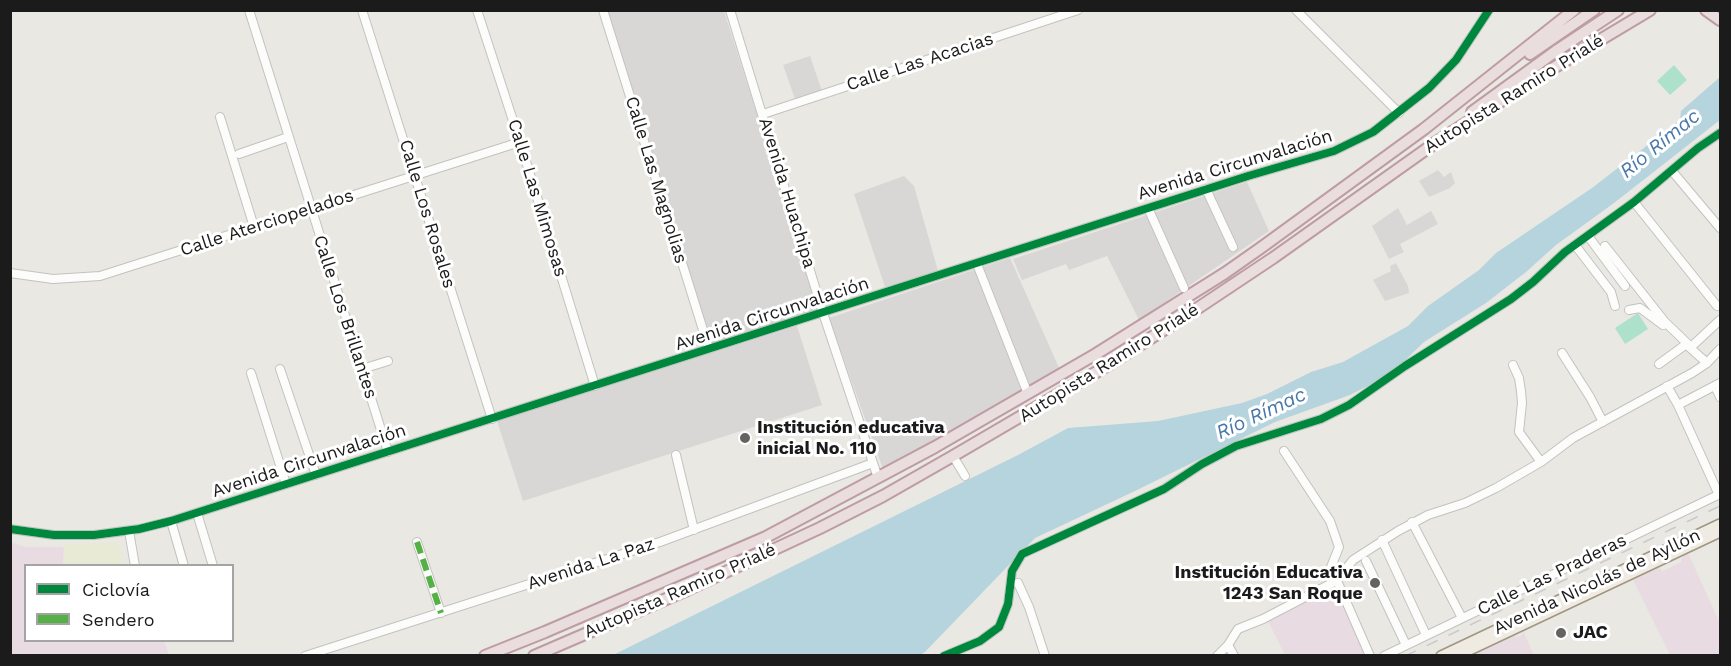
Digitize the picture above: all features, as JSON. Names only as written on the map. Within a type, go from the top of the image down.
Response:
[{"type":"highway","points":[[1492,76],[1566,10]]},
{"type":"highway","name":"Autopista Ramiro Prialé","points":[[485,656],[766,537],[878,478],[1096,354],[1225,273],[1424,129],[1574,10]]},
{"type":"highway","points":[[1424,129],[1594,10]]},
{"type":"highway","points":[[1435,143],[1459,122],[1556,51],[1618,10]]},
{"type":"highway","name":"Autopista Ramiro Prialé","points":[[534,656],[687,590],[820,528],[883,496],[953,456],[1105,367],[1195,310],[1273,258],[1435,143],[1630,16],[1650,10]]},
{"type":"highway","points":[[1706,10],[1720,20]]},
{"type":"highway","points":[[820,528],[836,514],[874,492],[879,486],[878,478]]},
{"type":"main road","name":"Avenida Nicolás de Ayllón","points":[[1457,656],[1675,549],[1720,524]]},
{"type":"main road","name":"Avenida Nicolás de Ayllón","points":[[1441,656],[1675,549],[1720,532]]},
{"type":"street","name":"Calle Los Brillantes","points":[[249,10],[388,452]]},
{"type":"street","name":"Calle Los Rosales","points":[[362,10],[492,418]]},
{"type":"street","name":"Calle Las Mimosas","points":[[477,10],[595,386]]},
{"type":"street","name":"Calle Las Magnolias","points":[[603,10],[709,350]]},
{"type":"street","name":"Avenida Huachipa","points":[[730,10],[823,313],[878,478]]},
{"type":"street","name":"Calle Las Acacias","points":[[763,114],[1078,10]]},
{"type":"street","points":[[1296,10],[1399,113]]},
{"type":"street","name":"Avenida Circunvalación","points":[[10,529],[54,535],[94,535],[129,531],[171,521],[1206,189],[1345,147],[1373,132],[1399,113],[1451,66],[1489,10]]},
{"type":"street","points":[[220,117],[254,227]]},
{"type":"street","points":[[944,656],[980,640],[999,627],[1008,604],[1012,572],[1022,554],[1154,494],[1236,446],[1321,419],[1349,405],[1405,366],[1511,299],[1575,244],[1634,202],[1698,148],[1720,133]]},
{"type":"street","points":[[239,154],[288,137]]},
{"type":"street","name":"Calle Aterciopelados","points":[[10,273],[53,279],[100,276],[520,142]]},
{"type":"street","points":[[1672,171],[1720,228]]},
{"type":"street","points":[[1206,189],[1233,247]]},
{"type":"street","points":[[1634,202],[1717,306]]},
{"type":"street","points":[[1148,208],[1184,288]]},
{"type":"street","points":[[1588,236],[1625,286]]},
{"type":"street","points":[[1575,244],[1613,295],[1616,306]]},
{"type":"street","points":[[1605,246],[1665,322],[1688,346]]},
{"type":"street","points":[[976,264],[1028,394]]},
{"type":"street","points":[[1629,310],[1643,309],[1707,363]]},
{"type":"street","points":[[1659,364],[1688,346],[1720,320]]},
{"type":"street","points":[[1217,656],[1238,630],[1336,581],[1353,560],[1364,557],[1382,540],[1428,515],[1465,503],[1541,462],[1573,438],[1707,363],[1720,349]]},
{"type":"street","points":[[1562,353],[1603,422]]},
{"type":"street","points":[[362,369],[388,361]]},
{"type":"street","points":[[1513,366],[1519,378],[1521,390],[1520,432],[1541,462]]},
{"type":"street","points":[[280,369],[316,475]]},
{"type":"street","points":[[252,373],[286,484]]},
{"type":"street","points":[[1678,405],[1718,385],[1720,397]]},
{"type":"street","points":[[1667,387],[1678,405],[1720,494]]},
{"type":"street","points":[[1284,451],[1330,521],[1339,547],[1331,564],[1336,581],[1370,656]]},
{"type":"street","points":[[676,455],[694,530]]},
{"type":"street","points":[[953,456],[965,476]]},
{"type":"street","name":"Avenida La Paz","points":[[305,656],[694,530],[873,463]]},
{"type":"street","name":"Calle Las Praderas","points":[[1384,656],[1720,494]]},
{"type":"street","points":[[197,513],[212,564]]},
{"type":"street","points":[[171,521],[183,564]]},
{"type":"street","points":[[1413,522],[1462,618]]},
{"type":"street","points":[[129,531],[135,564]]},
{"type":"street","points":[[1382,540],[1426,635]]},
{"type":"street","points":[[417,542],[441,613]]},
{"type":"street","points":[[1364,557],[1406,645]]},
{"type":"street","points":[[1018,583],[1029,607],[1045,656]]},
{"type":"street","points":[[1228,645],[1234,656]]},
{"type":"shaded area","points":[[606,11],[724,11],[820,312],[711,346]]},
{"type":"shaded area","points":[[810,56],[822,91],[795,99],[783,65]]},
{"type":"shaded area","points":[[1438,170],[1444,177],[1451,172],[1455,183],[1450,188],[1429,197],[1419,181]]},
{"type":"shaded area","points":[[904,176],[914,186],[938,271],[885,287],[854,194]]},
{"type":"shaded area","points":[[1247,182],[1269,231],[1139,320],[1107,256],[1069,270],[1066,264],[1022,280],[1013,259]]},
{"type":"shaded area","points":[[1398,208],[1407,225],[1431,211],[1438,224],[1400,244],[1404,252],[1389,259],[1372,226]]},
{"type":"shaded area","points":[[1010,258],[1060,370],[883,469],[829,318]]},
{"type":"shaded area","points":[[1396,263],[1408,286],[1409,293],[1385,301],[1373,280],[1391,271],[1390,266]]},
{"type":"shaded area","points":[[797,326],[822,405],[523,501],[497,421]]},
{"type":"shaded area","points":[[10,542],[26,547],[65,547],[64,564],[24,564],[24,642],[164,642],[169,655],[11,655]]},
{"type":"shaded area","points":[[1688,553],[1720,623],[1720,655],[1670,655],[1633,580],[1657,567],[1663,571],[1681,562],[1683,556]]},
{"type":"shaded area","points":[[1334,584],[1366,655],[1285,655],[1268,621],[1290,606]]},
{"type":"shaded area","points":[[1523,631],[1534,655],[1473,655],[1514,636],[1522,635]]},
{"type":"green space","points":[[1674,65],[1687,80],[1670,95],[1657,81]]},
{"type":"green space","points":[[1638,313],[1648,329],[1625,344],[1615,328]]},
{"type":"green space","points":[[119,542],[124,564],[63,564],[64,544]]},
{"type":"water","name":"Río Rímac","points":[[1720,77],[1720,120],[1556,245],[1486,303],[1424,342],[1391,374],[1350,395],[1275,422],[1035,538],[925,652],[918,656],[611,656],[1018,455],[1068,428],[1158,421],[1242,403],[1267,394],[1311,372],[1343,362],[1408,326],[1428,306],[1479,270],[1496,253],[1592,188],[1680,120],[1681,111]]},
{"type":"railway","points":[[1405,656],[1720,506]]},
{"type":"marked path","points":[[417,542],[441,613]]},
{"type":"cycle path","points":[[10,529],[54,535],[94,535],[139,529],[171,521],[1248,176],[1334,151],[1373,132],[1429,88],[1456,60],[1489,10]]},
{"type":"cycle path","points":[[944,656],[980,641],[999,627],[1008,604],[1012,571],[1022,554],[1164,489],[1202,464],[1236,446],[1321,419],[1349,405],[1405,366],[1511,299],[1565,252],[1634,202],[1698,148],[1720,133]]},
{"type":"place","name":"Institución educativa inicial No. 110","points":[[745,438]]},
{"type":"place","name":"Institución Educativa 1243 San Roque","points":[[1375,583]]},
{"type":"place","name":"JAC","points":[[1561,633]]}]
